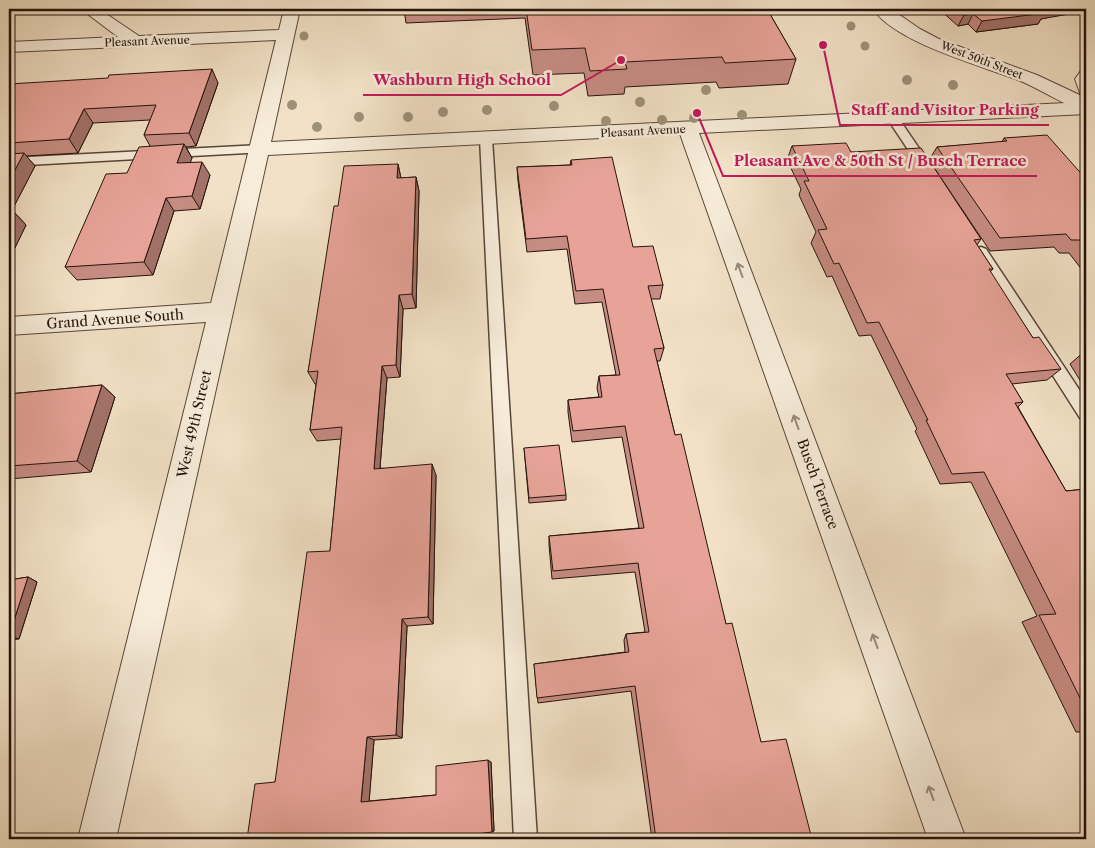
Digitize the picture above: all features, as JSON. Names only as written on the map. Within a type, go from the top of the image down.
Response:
[{"type":"street","points":[[89,9],[135,41]]},
{"type":"street","name":"West 49th Street","points":[[97,839],[292,9]]},
{"type":"street","name":"West 50th Street","points":[[882,9],[890,17],[929,40],[1030,79],[1086,106]]},
{"type":"street","name":"Pleasant Avenue","points":[[9,47],[286,35]]},
{"type":"street","points":[[1086,76],[1084,79],[1086,89]]},
{"type":"street","name":"Pleasant Avenue","points":[[260,149],[688,129],[1086,106]]},
{"type":"street","name":"Busch Terrace","points":[[688,129],[948,839]]},
{"type":"street","name":"Grand Avenue South","points":[[9,326],[221,312]]},
{"type":"lane","points":[[893,118],[930,174]]},
{"type":"lane","points":[[486,138],[526,839]]},
{"type":"lane","points":[[9,162],[260,149]]},
{"type":"lane","points":[[973,240],[1086,413]]},
{"type":"building","points":[[526,9],[767,9],[796,59],[725,63],[722,57],[625,62],[627,69],[590,71],[585,48],[532,50]]},
{"type":"building","points":[[956,9],[1039,9],[1045,13],[982,21],[973,14],[964,15]]},
{"type":"building","points":[[212,69],[189,133],[144,135],[156,105],[84,109],[69,139],[9,143],[9,84],[108,78],[109,75]]},
{"type":"building","points":[[1047,135],[1086,179],[1086,246],[1081,240],[1071,240],[1066,234],[1000,238],[937,147],[1007,141],[1004,138]]},
{"type":"building","points":[[846,143],[851,152],[921,148],[981,239],[974,240],[993,269],[989,269],[1033,338],[1039,337],[1061,369],[1006,374],[1023,402],[1015,403],[1066,491],[1086,489],[1086,710],[1039,615],[1056,614],[984,472],[952,474],[926,420],[928,420],[879,322],[867,323],[839,263],[834,264],[818,230],[827,229],[804,181],[809,181],[792,146]]},
{"type":"building","points":[[184,144],[177,163],[202,162],[192,196],[166,198],[144,262],[65,267],[106,174],[127,173],[139,147]]},
{"type":"building","points":[[24,153],[9,181],[9,154]]},
{"type":"building","points":[[612,157],[633,247],[653,246],[663,285],[648,286],[664,348],[654,349],[675,435],[681,434],[726,624],[732,623],[761,742],[786,739],[812,839],[656,839],[635,686],[537,698],[534,664],[629,652],[626,634],[649,632],[638,563],[553,571],[549,536],[644,528],[625,426],[573,431],[568,400],[602,397],[599,376],[620,375],[603,289],[576,291],[567,236],[526,239],[517,167],[572,165],[571,160]]},
{"type":"building","points":[[398,164],[397,178],[416,177],[412,294],[399,295],[396,365],[382,366],[374,469],[432,464],[428,617],[402,619],[396,735],[367,737],[361,802],[436,795],[436,766],[488,760],[492,832],[438,839],[247,839],[255,784],[275,782],[307,552],[330,551],[342,427],[310,430],[318,371],[308,372],[334,206],[338,206],[344,166]]},
{"type":"building","points":[[14,212],[9,223],[9,213]]},
{"type":"building","points":[[102,385],[77,461],[9,466],[9,394]]},
{"type":"building","points":[[559,445],[566,495],[529,498],[524,448]]},
{"type":"building","points":[[28,577],[9,636],[9,580]]},
{"type":"place","name":"Staff and Visitor Parking","points":[[823,45]]},
{"type":"place","name":"Washburn High School","points":[[621,60]]},
{"type":"place","name":"Pleasant Ave & 50th St / Busch Terrace","points":[[697,113]]}]
